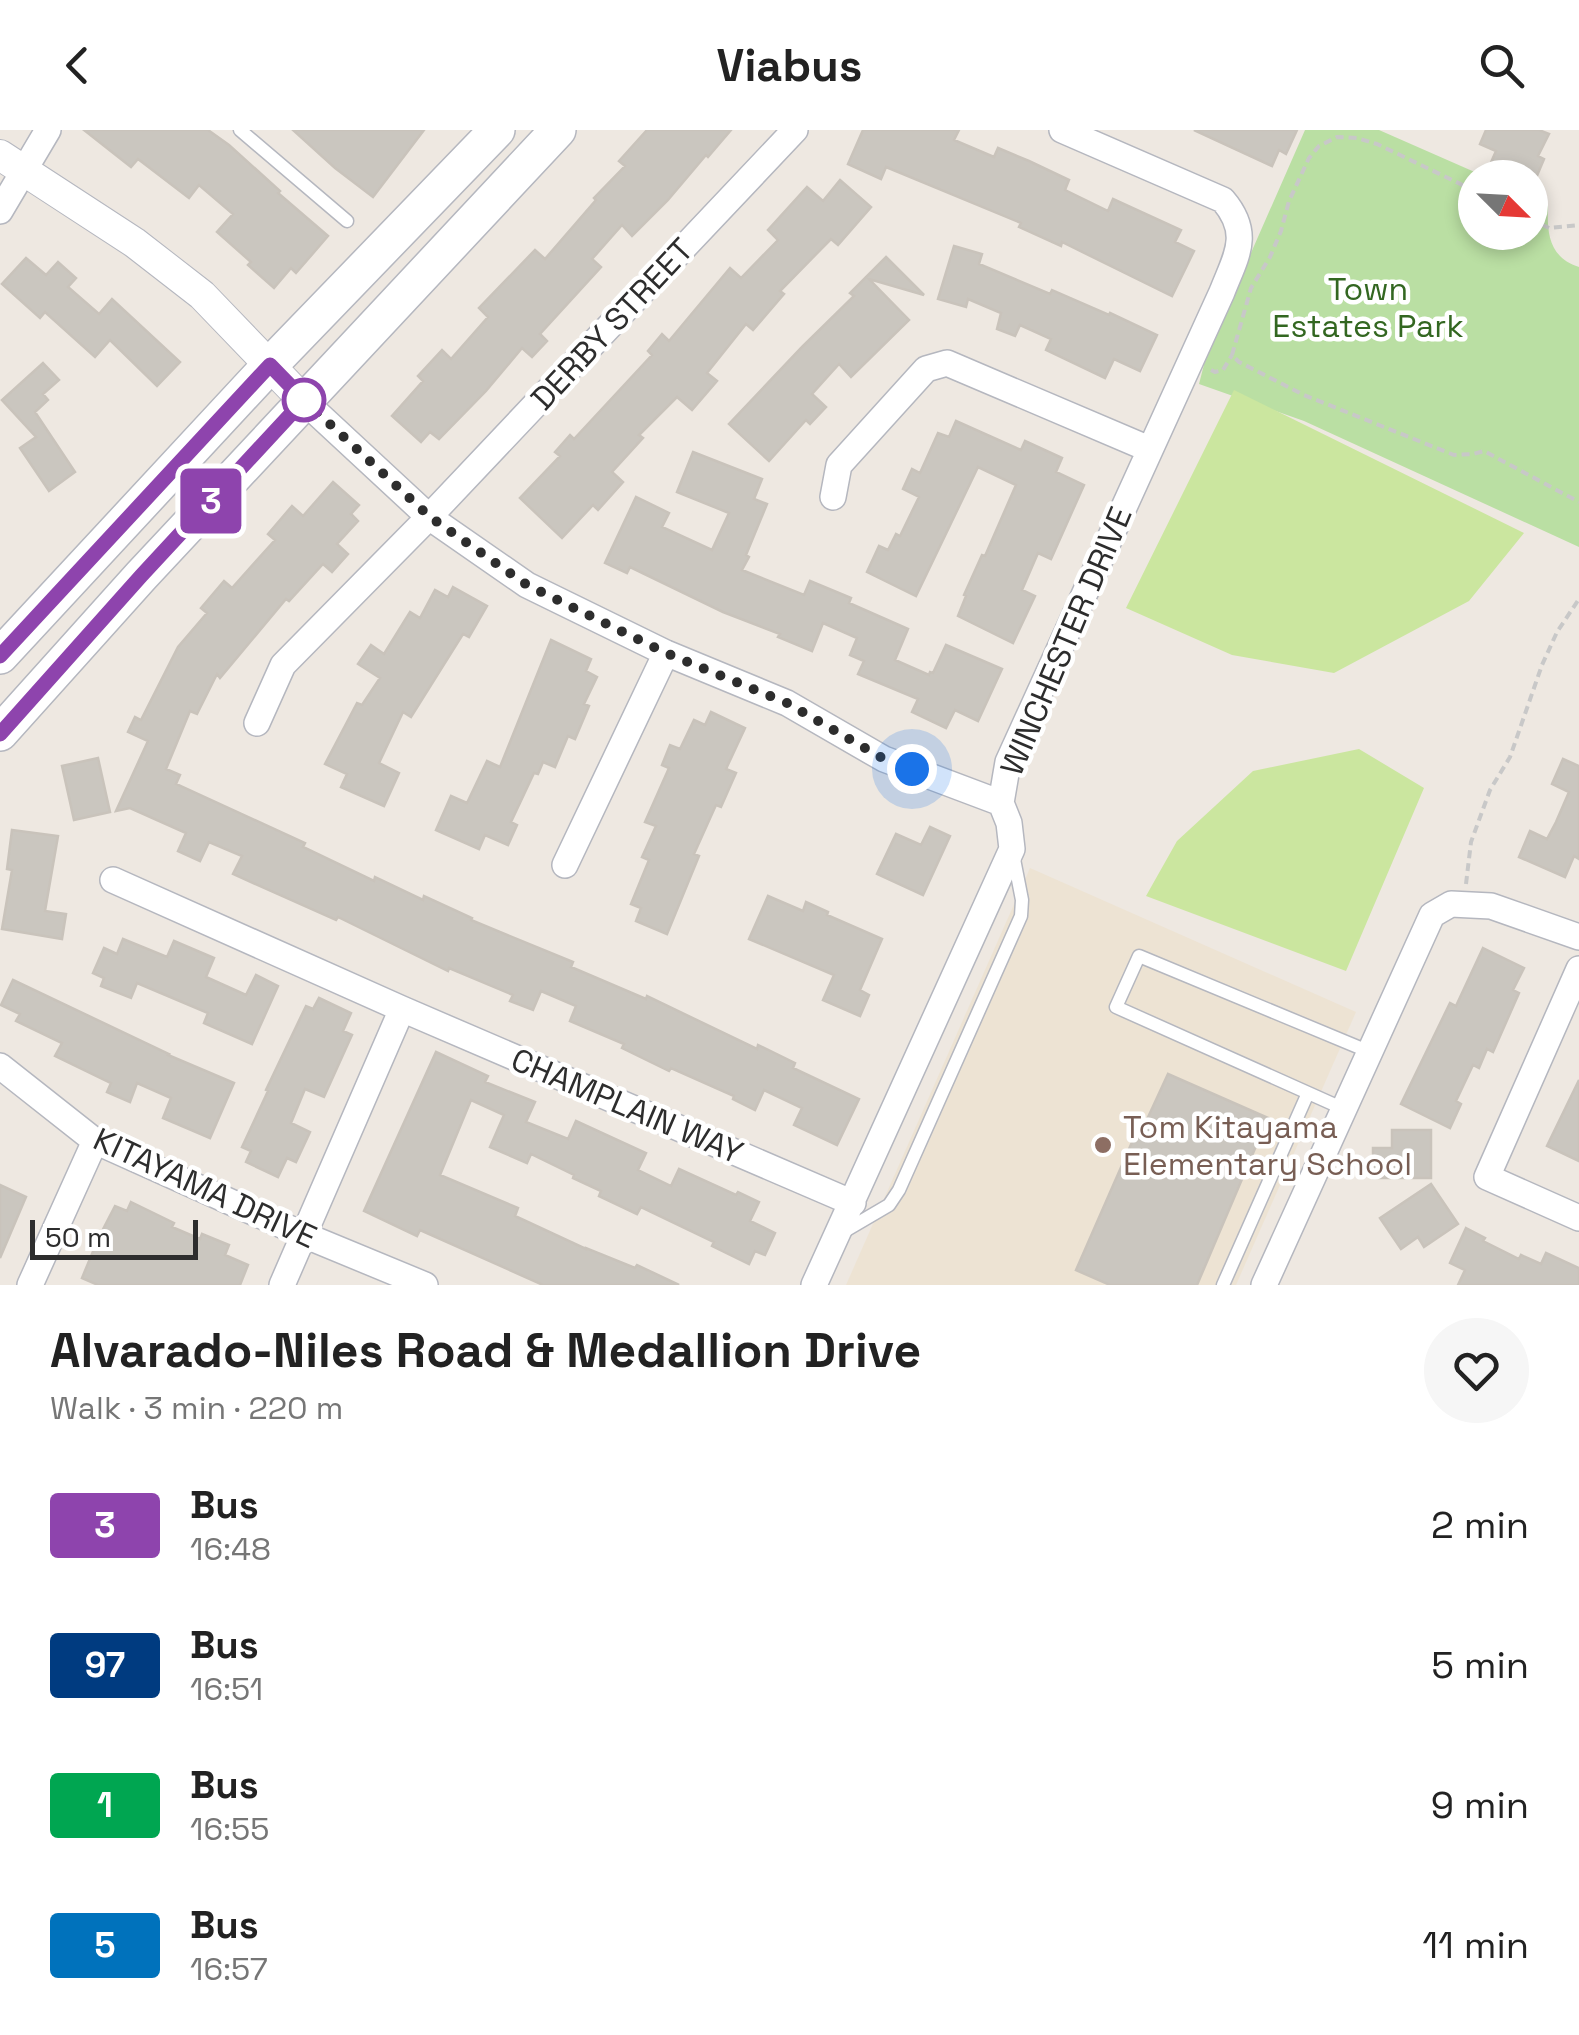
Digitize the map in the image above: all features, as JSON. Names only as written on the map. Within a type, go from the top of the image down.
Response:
[{"type":"main road","points":[[0,656],[270,365],[498,130]]},
{"type":"main road","points":[[0,734],[141,576],[558,130]]},
{"type":"street","points":[[0,212],[12,162],[48,130]]},
{"type":"street","name":"DERBY STREET","points":[[257,723],[283,665],[430,517],[796,130]]},
{"type":"street","name":"WINCHESTER DRIVE","points":[[1012,849],[1010,823],[1000,803],[1008,762],[1241,244],[1237,216],[1223,200],[1062,130]]},
{"type":"street","points":[[12,162],[134,243],[202,295],[304,400],[430,517],[527,585],[666,653],[787,703],[884,759],[1000,803]]},
{"type":"street","points":[[833,497],[839,466],[926,369],[947,363],[1149,449]]},
{"type":"street","points":[[565,865],[666,653]]},
{"type":"street","points":[[814,1285],[1012,849]]},
{"type":"street","name":"CHAMPLAIN WAY","points":[[112,880],[853,1203]]},
{"type":"street","points":[[1264,1285],[1432,915],[1451,904],[1490,906],[1579,937]]},
{"type":"street","points":[[1579,970],[1487,1177],[1579,1218]]},
{"type":"street","points":[[282,1285],[402,1009]]},
{"type":"street","name":"KITAYAMA DRIVE","points":[[0,1066],[95,1141],[425,1285]]},
{"type":"street","points":[[30,1285],[95,1141]]},
{"type":"lane","points":[[240,130],[347,221]]},
{"type":"lane","points":[[837,1236],[889,1205],[899,1190],[1021,916],[1022,900],[1012,849]]},
{"type":"lane","points":[[1344,1109],[1116,1007],[1139,956],[1370,1052]]},
{"type":"lane","points":[[1223,1285],[1308,1093]]},
{"type":"path","points":[[1458,183],[1358,138],[1338,137],[1319,146],[1308,158],[1270,257],[1251,288],[1232,354],[1239,362],[1304,395],[1454,455],[1484,451],[1579,502]]},
{"type":"path","points":[[1548,228],[1579,225]]},
{"type":"path","points":[[1462,903],[1471,842],[1490,790],[1510,758],[1557,632],[1579,599]]},
{"type":"shaded area","name":"Tom Kitayama Elementary School","points":[[1030,868],[1356,1012],[1236,1285],[846,1285]]},
{"type":"green space","name":"Town Estates Park","points":[[1305,130],[1379,130],[1458,165],[1458,250],[1548,250],[1548,225],[1555,250],[1579,267],[1579,547],[1304,421],[1199,384],[1207,353]]},
{"type":"green space","points":[[1234,390],[1524,533],[1469,601],[1334,673],[1232,655],[1126,608]]},
{"type":"green space","points":[[1359,749],[1424,788],[1346,971],[1146,896],[1177,841],[1253,771]]},
{"type":"building","points":[[84,130],[208,130],[328,236],[296,273],[291,268],[274,288],[217,232],[233,214],[199,185],[189,198],[138,159],[131,167]]},
{"type":"building","points":[[293,130],[424,130],[373,197]]},
{"type":"building","points":[[647,130],[731,130],[632,236],[622,225],[592,259],[601,267],[540,334],[547,341],[532,357],[522,348],[439,439],[430,432],[421,442],[392,416],[423,381],[418,376],[442,350],[451,359],[488,317],[479,308],[535,250],[545,259],[625,166],[619,161]]},
{"type":"building","points":[[863,130],[959,130],[954,140],[994,157],[998,148],[1029,161],[1069,180],[1065,190],[1108,211],[1113,199],[1181,230],[1175,242],[1194,251],[1172,296],[1062,242],[1061,246],[1019,227],[1021,223],[886,167],[881,179],[848,164]]},
{"type":"building","points":[[1194,130],[1297,130],[1286,154],[1279,150],[1272,166]]},
{"type":"building","points":[[1486,130],[1539,130],[1549,134],[1538,156],[1544,160],[1492,160],[1496,151],[1480,144]]},
{"type":"building","points":[[840,180],[871,207],[838,245],[831,239],[780,291],[784,294],[753,330],[746,324],[707,373],[717,381],[692,410],[677,397],[639,435],[643,438],[612,472],[623,482],[598,510],[593,505],[562,538],[520,498],[560,456],[555,452],[570,435],[574,439],[652,355],[648,351],[662,334],[669,341],[730,268],[741,278],[778,240],[768,230],[807,187],[823,201]]},
{"type":"building","points":[[954,246],[982,254],[979,264],[1050,294],[1052,290],[1110,313],[1157,335],[1140,371],[1114,359],[1105,378],[1046,350],[1051,339],[1020,325],[1015,336],[997,329],[1001,313],[968,299],[966,307],[938,299]]},
{"type":"building","points":[[886,257],[924,295],[869,279],[909,320],[851,377],[839,364],[812,394],[826,407],[810,424],[806,420],[769,461],[729,424],[854,296],[850,293]]},
{"type":"building","points":[[26,258],[46,275],[58,262],[76,278],[68,287],[99,314],[112,299],[180,362],[157,386],[110,340],[95,357],[45,312],[40,318],[2,284]]},
{"type":"building","points":[[43,363],[59,380],[43,394],[48,400],[35,412],[75,472],[49,491],[20,448],[36,437],[2,400]]},
{"type":"building","points":[[956,421],[1021,450],[1025,441],[1062,458],[1056,472],[1084,485],[1051,559],[1038,553],[1022,590],[1035,596],[1013,643],[958,616],[964,595],[1016,485],[978,467],[916,596],[867,572],[879,546],[888,550],[896,534],[900,536],[919,497],[903,489],[912,469],[920,473],[938,433],[949,437]]},
{"type":"building","points":[[693,452],[762,479],[754,499],[767,504],[742,570],[804,595],[810,581],[908,629],[895,660],[929,675],[946,645],[1002,669],[978,721],[955,710],[946,728],[912,712],[918,699],[858,674],[864,661],[850,655],[857,638],[823,623],[812,651],[630,567],[627,573],[605,563],[636,497],[669,513],[662,527],[712,550],[729,513],[677,492]]},
{"type":"building","points":[[333,482],[359,505],[351,514],[358,521],[337,544],[348,554],[332,572],[323,564],[289,601],[286,599],[220,678],[217,674],[197,714],[190,711],[166,769],[180,775],[176,784],[305,843],[303,847],[374,881],[375,877],[423,900],[424,896],[573,962],[571,967],[646,999],[647,996],[795,1063],[793,1068],[859,1099],[837,1145],[794,1125],[802,1108],[764,1090],[755,1110],[733,1099],[734,1096],[671,1068],[669,1071],[622,1048],[624,1044],[570,1021],[576,1006],[541,991],[533,1010],[510,1001],[513,995],[449,968],[448,971],[338,917],[336,920],[233,874],[242,856],[209,842],[200,861],[178,851],[186,833],[130,808],[116,811],[148,741],[128,732],[135,717],[141,720],[178,647],[207,613],[201,608],[224,581],[232,588],[275,540],[268,534],[292,506],[303,516]]},
{"type":"building","points":[[453,587],[487,606],[469,637],[463,634],[411,717],[403,712],[379,763],[399,773],[384,806],[341,787],[347,774],[325,764],[357,703],[362,705],[380,678],[358,664],[371,645],[384,654],[410,612],[420,618],[435,590],[448,597]]},
{"type":"building","points":[[551,640],[591,659],[586,671],[597,677],[584,704],[589,706],[575,739],[568,736],[555,767],[543,762],[538,774],[534,773],[511,822],[517,825],[508,845],[485,835],[479,849],[436,830],[451,796],[467,803],[487,761],[500,767]]},
{"type":"building","points":[[711,712],[745,728],[726,769],[736,773],[721,807],[716,805],[694,854],[699,856],[667,934],[636,921],[641,908],[631,904],[649,860],[642,857],[656,826],[645,822],[669,768],[662,765],[670,745],[680,749],[694,720],[705,725]]},
{"type":"building","points":[[98,758],[110,812],[74,820],[62,766]]},
{"type":"building","points":[[1563,759],[1579,766],[1579,859],[1574,856],[1565,877],[1519,857],[1530,831],[1547,839],[1556,822],[1569,792],[1552,784]]},
{"type":"building","points":[[930,827],[950,836],[923,895],[877,874],[896,834],[921,845]]},
{"type":"building","points":[[12,830],[58,836],[45,911],[66,914],[62,939],[2,929],[12,870],[7,869]]},
{"type":"building","points":[[768,896],[803,911],[806,902],[882,939],[860,990],[869,995],[860,1016],[823,1000],[834,975],[749,939]]},
{"type":"building","points":[[123,939],[167,957],[174,941],[214,958],[206,977],[246,995],[256,975],[278,986],[252,1044],[204,1023],[208,1013],[137,983],[131,998],[101,986],[104,978],[93,973],[104,948],[117,954]]},
{"type":"building","points":[[1483,948],[1524,968],[1513,990],[1519,993],[1493,1052],[1487,1049],[1479,1068],[1473,1065],[1456,1101],[1461,1104],[1450,1128],[1401,1104],[1450,1003],[1456,1006]]},
{"type":"building","points":[[13,980],[234,1083],[210,1138],[163,1118],[171,1098],[137,1083],[130,1102],[107,1092],[111,1083],[55,1056],[62,1043],[16,1021],[20,1014],[1,1005]]},
{"type":"building","points":[[319,998],[351,1013],[343,1031],[352,1035],[324,1097],[305,1089],[291,1123],[310,1132],[296,1162],[287,1158],[278,1177],[246,1162],[251,1151],[242,1147],[306,1006],[313,1009]]},
{"type":"building","points":[[436,1052],[488,1076],[485,1082],[535,1102],[526,1122],[568,1139],[576,1121],[646,1153],[638,1170],[671,1186],[679,1169],[759,1202],[750,1221],[775,1233],[765,1255],[755,1251],[749,1264],[712,1246],[714,1242],[641,1207],[637,1214],[599,1196],[601,1191],[531,1154],[527,1163],[490,1147],[504,1115],[471,1100],[440,1175],[518,1208],[515,1216],[586,1249],[635,1268],[637,1265],[679,1285],[543,1285],[420,1230],[417,1236],[364,1211]]},
{"type":"building","points":[[1168,1074],[1268,1118],[1197,1285],[1110,1285],[1076,1270],[1140,1124],[1144,1126]]},
{"type":"building","points":[[1579,1080],[1579,1161],[1547,1146]]},
{"type":"building","points":[[1392,1130],[1431,1130],[1431,1178],[1373,1178],[1373,1148],[1392,1148]]},
{"type":"building","points":[[1431,1184],[1458,1224],[1424,1247],[1418,1237],[1401,1249],[1380,1218]]},
{"type":"building","points":[[0,1185],[26,1197],[0,1258]]},
{"type":"building","points":[[131,1202],[174,1223],[172,1227],[200,1239],[202,1234],[229,1245],[225,1255],[248,1265],[240,1285],[98,1285],[82,1278],[115,1206],[127,1211]]},
{"type":"building","points":[[1466,1228],[1519,1259],[1521,1255],[1541,1264],[1546,1253],[1579,1268],[1579,1285],[1458,1285],[1465,1270],[1450,1263]]},
{"type":"bus line","name":"3","points":[[0,656],[270,365],[304,400],[0,734]]},
{"type":"place","name":"Tom Kitayama Elementary School","points":[[1103,1145]]},
{"type":"route","points":[[304,400],[430,517],[527,585],[666,653],[787,703],[884,759],[912,769]]}]
